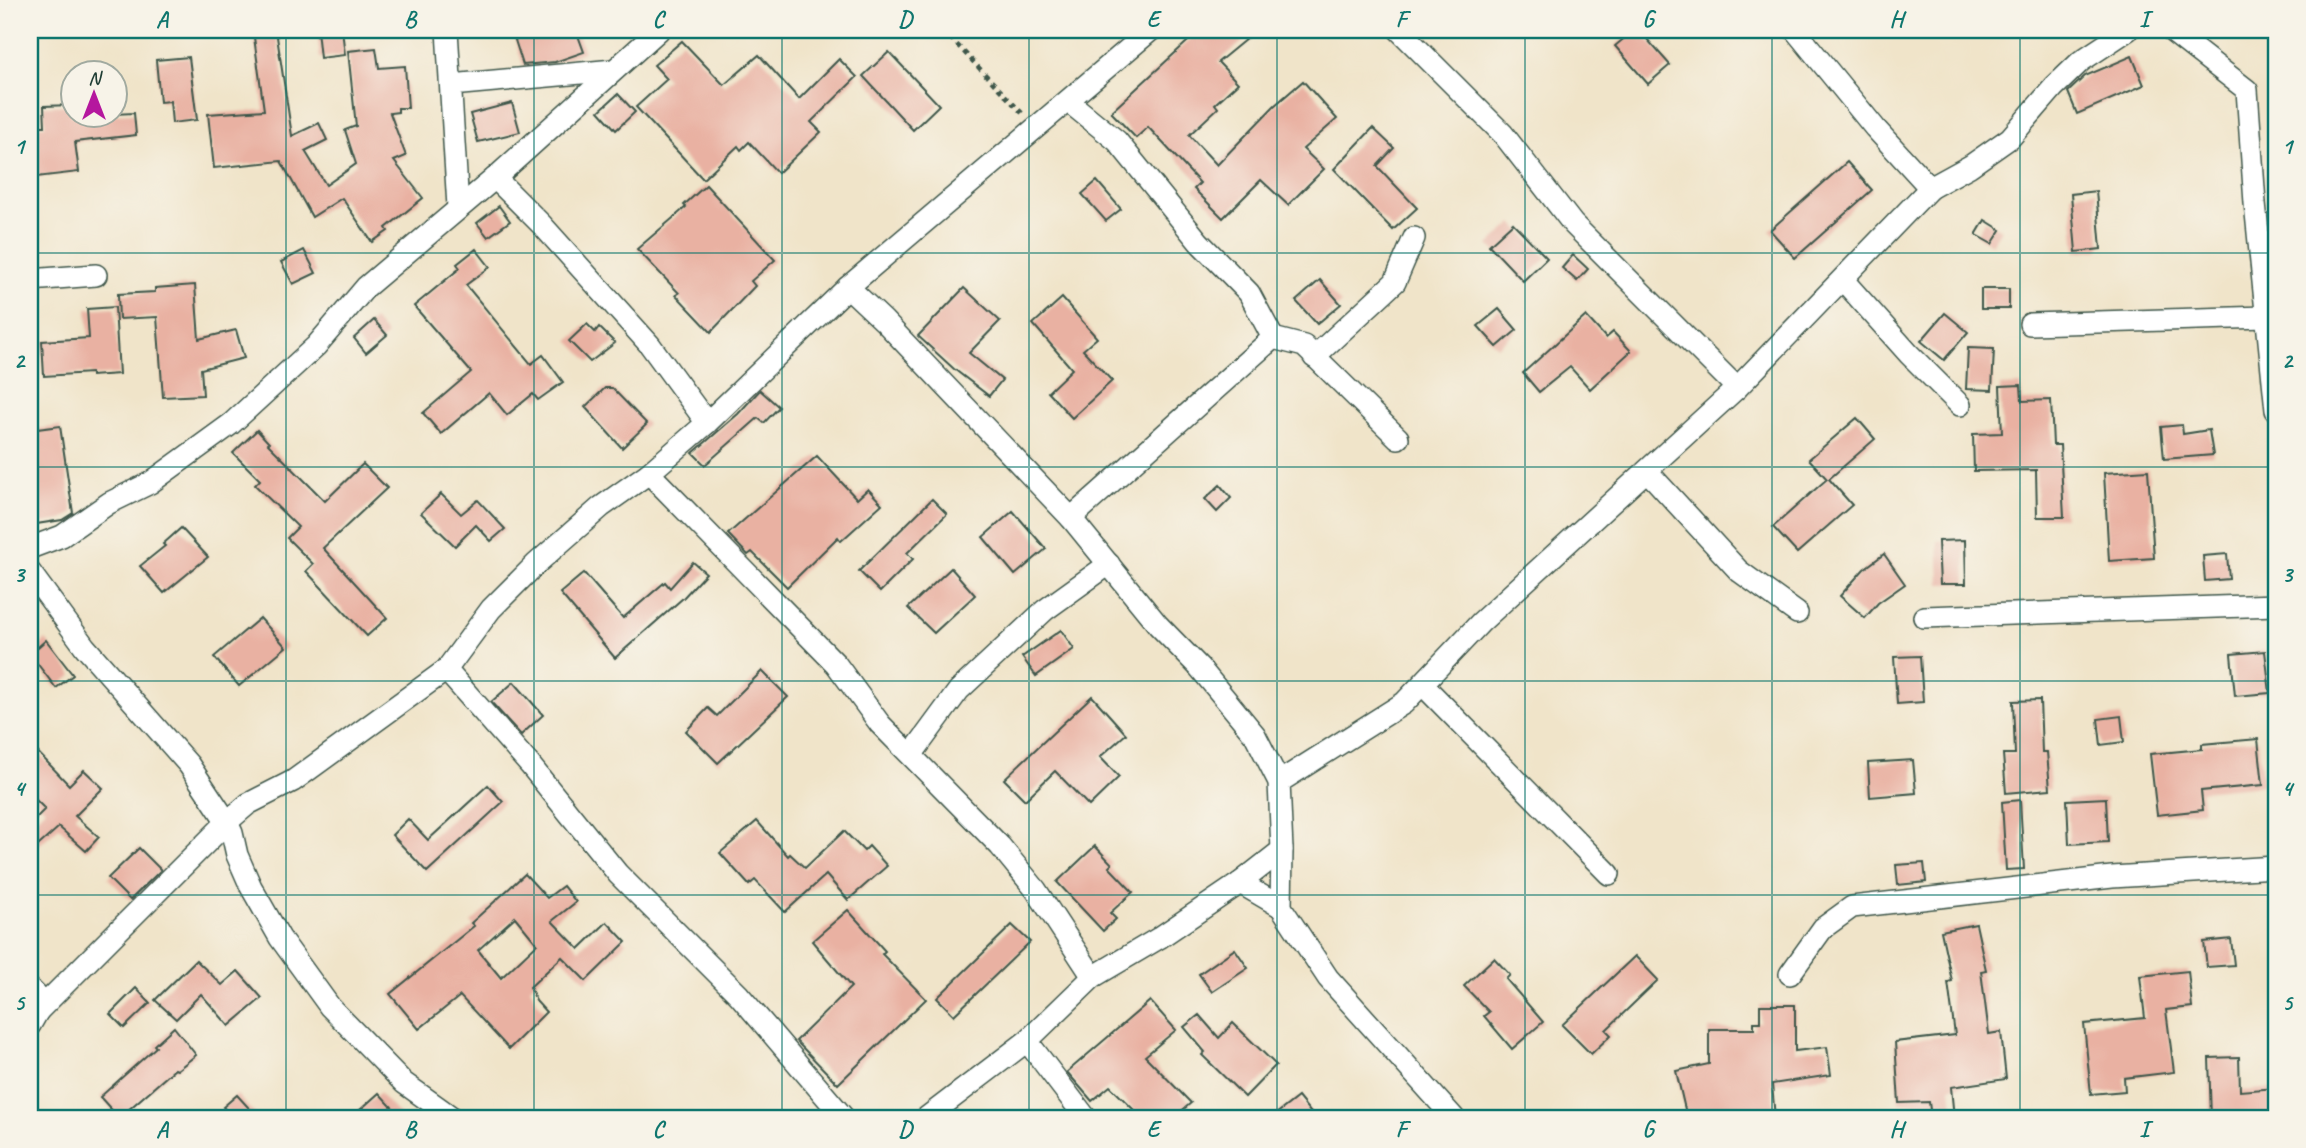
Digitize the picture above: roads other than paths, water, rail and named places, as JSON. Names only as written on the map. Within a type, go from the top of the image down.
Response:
[{"type":"street","points":[[447,30],[458,207]]},
{"type":"street","points":[[30,548],[62,537],[110,503],[150,483],[231,424],[316,346],[366,287],[495,178],[659,30]]},
{"type":"street","points":[[34,1018],[227,822],[248,804],[293,781],[446,670],[491,609],[536,564],[707,423],[849,287],[1152,30]]},
{"type":"street","points":[[1399,30],[1503,134],[1573,224],[1737,388]]},
{"type":"street","points":[[1795,30],[1875,128],[1930,188]]},
{"type":"street","points":[[1279,782],[1404,703],[1480,622],[1737,388],[1930,188],[1970,166],[2010,138],[2054,87],[2081,61],[2129,30]]},
{"type":"street","points":[[2170,30],[2247,90],[2276,410]]},
{"type":"street","points":[[450,85],[614,70]]},
{"type":"street","points":[[1069,102],[1117,141],[1199,242],[1249,293],[1273,338],[1304,346],[1398,438]]},
{"type":"street","points":[[495,178],[650,345],[707,423]]},
{"type":"street","points":[[1314,357],[1395,282],[1414,238]]},
{"type":"street","points":[[30,280],[96,275]]},
{"type":"street","points":[[1843,280],[1909,354],[1960,405]]},
{"type":"street","points":[[849,287],[1071,518],[1158,625],[1199,667],[1255,735],[1279,782],[1281,907]]},
{"type":"street","points":[[2030,324],[2266,317]]},
{"type":"street","points":[[1071,518],[1273,338]]},
{"type":"street","points":[[1647,471],[1739,571],[1797,613]]},
{"type":"street","points":[[649,473],[836,664],[880,724],[1000,846],[1036,890],[1093,977]]},
{"type":"street","points":[[912,754],[959,690],[1045,610],[1109,564]]},
{"type":"street","points":[[30,572],[85,647],[189,765],[227,822],[237,855],[280,938],[330,1007],[404,1083],[453,1118]]},
{"type":"street","points":[[1924,617],[2276,605]]},
{"type":"street","points":[[446,670],[530,765],[618,874],[739,995],[844,1118]]},
{"type":"street","points":[[1423,685],[1609,874]]},
{"type":"street","points":[[926,1118],[1027,1041],[1093,977],[1159,938],[1240,883],[1282,850]]},
{"type":"street","points":[[1790,974],[1823,928],[1852,907],[2112,877],[2276,867]]},
{"type":"street","points":[[1240,883],[1281,907],[1328,978],[1454,1118]]},
{"type":"street","points":[[30,989],[36,995],[34,1018]]},
{"type":"street","points":[[1027,1041],[1086,1118]]}]
